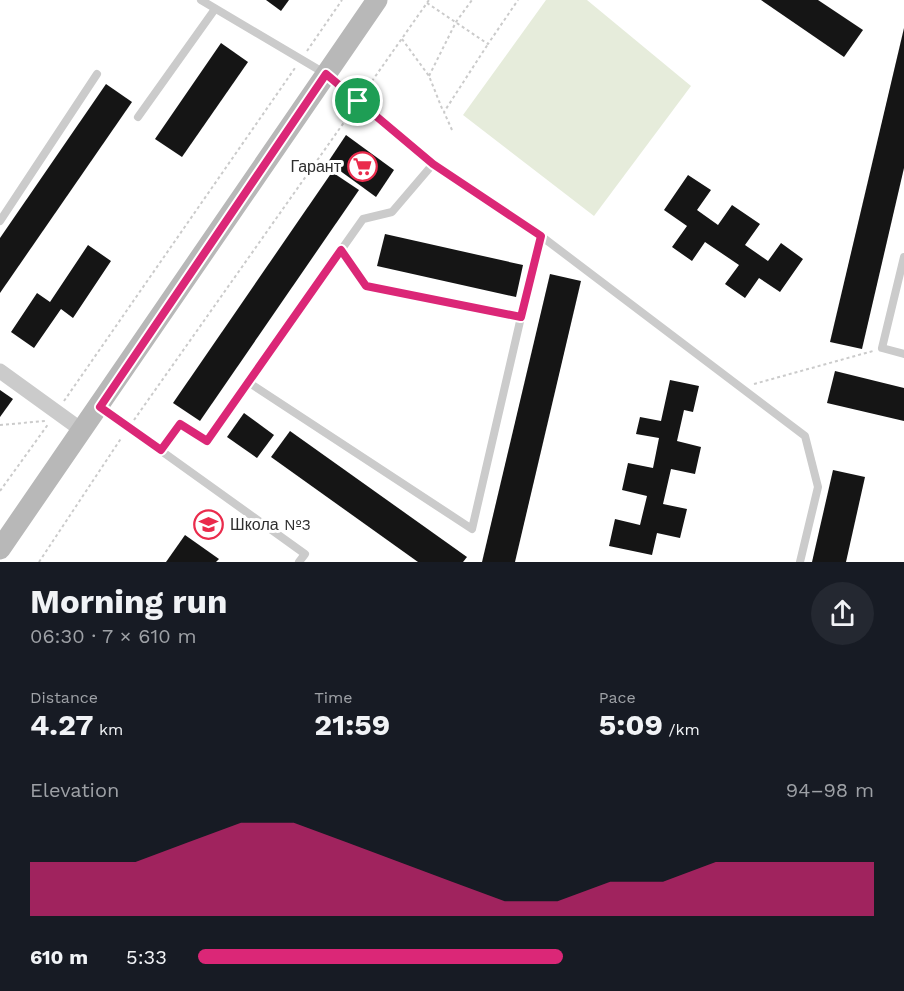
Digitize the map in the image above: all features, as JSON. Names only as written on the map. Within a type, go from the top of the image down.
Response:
[{"type":"street","points":[[0,549],[100,407],[377,0]]},
{"type":"street","points":[[0,371],[49,416],[83,431]]},
{"type":"lane","points":[[201,0],[326,74],[433,164],[541,236],[805,436],[818,487],[800,562]]},
{"type":"lane","points":[[138,117],[215,9]]},
{"type":"lane","points":[[0,221],[97,75]]},
{"type":"lane","points":[[161,450],[180,424],[207,441],[363,219],[392,212],[433,164]]},
{"type":"lane","points":[[248,382],[472,529],[541,236]]},
{"type":"lane","points":[[341,250],[366,286],[521,317]]},
{"type":"lane","points":[[904,257],[882,348],[904,354]]},
{"type":"lane","points":[[100,407],[305,554],[299,562]]},
{"type":"path","points":[[0,491],[49,416],[342,0]]},
{"type":"path","points":[[429,76],[456,22],[472,0]]},
{"type":"path","points":[[444,112],[518,0]]},
{"type":"path","points":[[39,562],[129,428],[428,2],[488,44]]},
{"type":"path","points":[[402,39],[429,76],[452,130]]},
{"type":"path","points":[[742,388],[882,348]]},
{"type":"path","points":[[0,425],[49,416]]},
{"type":"green space","points":[[546,0],[587,0],[691,86],[594,216],[463,115]]},
{"type":"building","points":[[266,0],[289,0],[281,11]]},
{"type":"building","points":[[761,0],[818,0],[863,30],[844,57]]},
{"type":"building","points":[[904,28],[904,168],[862,349],[830,342]]},
{"type":"building","points":[[221,43],[248,62],[182,157],[155,139]]},
{"type":"building","points":[[106,84],[132,102],[0,293],[0,238]]},
{"type":"building","points":[[346,135],[394,170],[376,197],[328,162]]},
{"type":"building","points":[[332,172],[359,190],[200,421],[173,403]]},
{"type":"building","points":[[688,175],[711,190],[697,210],[718,225],[732,205],[760,224],[745,245],[768,261],[781,243],[803,259],[780,292],[759,278],[745,298],[725,284],[739,265],[705,242],[692,261],[672,247],[687,226],[664,210]]},
{"type":"building","points":[[385,234],[523,265],[516,297],[377,266]]},
{"type":"building","points":[[88,245],[111,261],[73,318],[61,309],[34,348],[11,332],[37,293],[50,302]]},
{"type":"building","points":[[550,274],[581,281],[515,562],[482,562]]},
{"type":"building","points":[[835,371],[904,388],[904,421],[827,403]]},
{"type":"building","points":[[670,380],[699,386],[693,412],[684,410],[677,441],[701,447],[695,474],[671,469],[663,504],[687,509],[680,538],[657,533],[652,555],[609,546],[615,519],[640,525],[647,496],[622,490],[628,463],[653,468],[659,438],[636,434],[640,417],[661,421]]},
{"type":"building","points":[[0,390],[13,399],[0,417]]},
{"type":"building","points":[[244,413],[274,435],[257,458],[227,437]]},
{"type":"building","points":[[290,431],[467,557],[463,562],[418,562],[271,457]]},
{"type":"building","points":[[833,470],[865,477],[846,562],[812,562]]},
{"type":"building","points":[[185,535],[219,559],[216,562],[166,562]]},
{"type":"place","name":"Гарант","points":[[362,166]]},
{"type":"place","name":"Школа №3","points":[[209,524]]},
{"type":"route","points":[[326,74],[358,101],[433,164],[541,236],[521,317],[366,286],[341,250],[207,441],[180,424],[161,450],[100,407],[326,74]]}]
